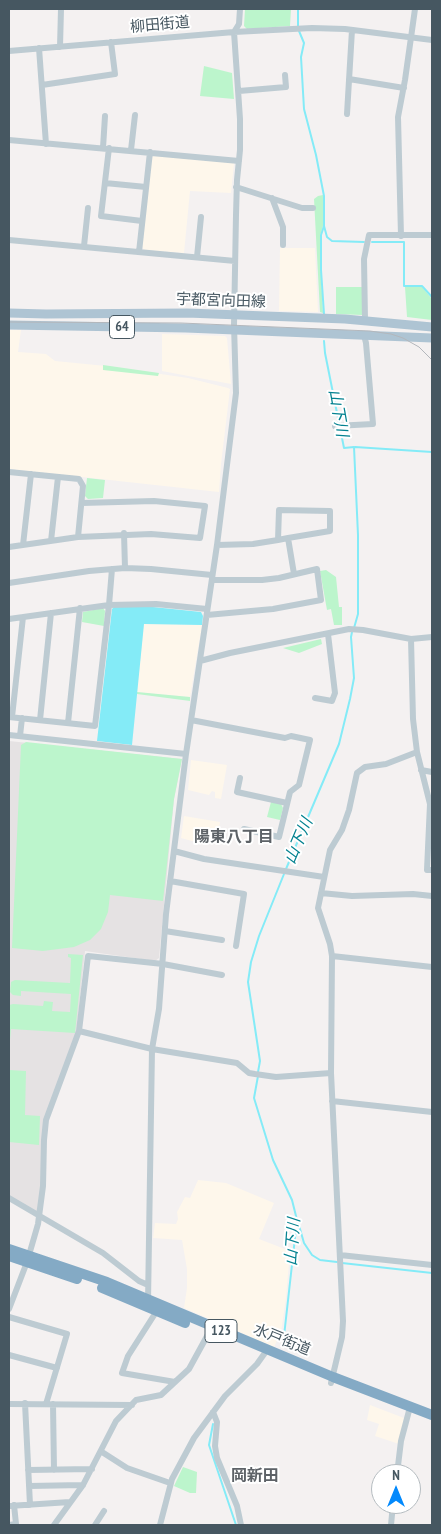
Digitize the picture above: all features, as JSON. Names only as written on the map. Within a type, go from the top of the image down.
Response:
[{"type":"highway","name":"水戸街道","points":[[9,1249],[28,1258],[154,1305],[265,1353],[409,1410],[432,1422]]},
{"type":"highway","name":"水戸街道","points":[[9,1256],[28,1258]]},
{"type":"highway","name":"水戸街道","points":[[409,1410],[432,1415]]},
{"type":"main road","name":"宇都宮向田線","points":[[9,313],[187,313],[365,320],[432,327]]},
{"type":"main road","name":"宇都宮向田線","points":[[9,325],[235,330],[432,338]]},
{"type":"street","points":[[60,46],[61,9]]},
{"type":"street","points":[[175,1382],[122,1372],[154,1305],[148,1285],[152,1049],[160,1009],[170,881],[186,754],[217,546],[236,393],[234,315],[236,187],[240,119],[234,32],[239,24],[240,9]]},
{"type":"street","points":[[401,236],[398,106],[404,88],[415,9]]},
{"type":"street","name":"柳田街道","points":[[9,51],[234,32],[312,28],[352,30],[432,40]]},
{"type":"street","points":[[347,114],[352,30]]},
{"type":"street","points":[[42,85],[115,74],[111,42]]},
{"type":"street","points":[[39,48],[46,144]]},
{"type":"street","points":[[239,91],[286,87],[285,74]]},
{"type":"street","points":[[349,79],[404,88]]},
{"type":"street","points":[[105,116],[105,183],[101,216],[142,221]]},
{"type":"street","points":[[131,150],[134,116]]},
{"type":"street","points":[[9,140],[239,161]]},
{"type":"street","points":[[139,252],[150,152]]},
{"type":"street","points":[[105,183],[146,187]]},
{"type":"street","points":[[236,187],[302,208],[313,208]]},
{"type":"street","points":[[272,198],[283,228],[284,245]]},
{"type":"street","points":[[84,246],[88,208]]},
{"type":"street","points":[[197,257],[201,217]]},
{"type":"street","points":[[365,320],[364,260],[369,235],[432,235]]},
{"type":"street","points":[[9,240],[235,261]]},
{"type":"street","points":[[335,426],[373,424],[364,336]]},
{"type":"street","points":[[9,472],[79,479],[83,486],[78,536]]},
{"type":"street","points":[[23,545],[31,474]]},
{"type":"street","points":[[51,541],[58,477]]},
{"type":"street","points":[[9,547],[78,536],[151,534],[200,538],[205,506],[154,501],[82,503]]},
{"type":"street","points":[[217,546],[253,544],[278,540],[330,531],[330,511],[279,510],[278,540]]},
{"type":"street","points":[[124,534],[125,568]]},
{"type":"street","points":[[288,538],[294,574]]},
{"type":"street","points":[[9,583],[63,574],[125,568],[262,580],[317,570],[321,600],[273,609],[207,612],[156,604],[109,605],[9,619]]},
{"type":"street","points":[[22,617],[10,717],[95,726],[112,569]]},
{"type":"street","points":[[68,723],[80,608]]},
{"type":"street","points":[[40,720],[51,613]]},
{"type":"street","points":[[200,661],[230,653],[349,629],[411,640],[432,637]]},
{"type":"street","points":[[315,698],[332,701],[335,693],[328,634]]},
{"type":"street","points":[[411,640],[413,719],[416,752],[430,804],[427,870],[432,870]]},
{"type":"street","points":[[20,736],[22,718]]},
{"type":"street","points":[[191,720],[285,738],[291,736],[310,740],[299,785],[290,792],[279,837],[244,828]]},
{"type":"street","points":[[9,735],[186,754]]},
{"type":"street","points":[[332,1380],[344,1321],[331,1073],[332,956],[318,908],[330,850],[342,830],[349,810],[357,773],[365,767],[386,764],[416,752]]},
{"type":"street","points":[[421,770],[432,772]]},
{"type":"street","points":[[240,778],[237,792],[287,804]]},
{"type":"street","points":[[174,851],[204,859],[324,876]]},
{"type":"street","points":[[170,881],[244,894],[236,946]]},
{"type":"street","points":[[321,893],[352,896],[413,894],[432,896]]},
{"type":"street","points":[[165,931],[222,940]]},
{"type":"street","points":[[9,1310],[28,1258],[39,1216],[43,1186],[46,1120],[79,1031],[88,956],[163,964],[222,975]]},
{"type":"street","points":[[332,956],[432,967]]},
{"type":"street","points":[[79,1031],[152,1049],[237,1063],[249,1073],[255,1074],[272,1076],[331,1073]]},
{"type":"street","points":[[332,1101],[432,1112]]},
{"type":"street","points":[[9,1198],[103,1253],[139,1281],[148,1285]]},
{"type":"street","points":[[340,1256],[432,1265]]},
{"type":"street","points":[[9,1317],[67,1334],[56,1368],[50,1404],[54,1470]]},
{"type":"street","points":[[54,1525],[83,1485],[102,1452],[116,1421],[136,1400],[161,1395],[189,1369],[210,1330]]},
{"type":"street","points":[[160,1525],[170,1483],[194,1438],[225,1396],[265,1353]]},
{"type":"street","points":[[9,1355],[56,1368]]},
{"type":"street","points":[[25,1403],[30,1505]]},
{"type":"street","points":[[9,1404],[132,1405]]},
{"type":"street","points":[[399,1464],[409,1410]]},
{"type":"street","points":[[213,1412],[217,1422],[215,1446],[217,1458],[237,1506],[241,1525]]},
{"type":"street","points":[[102,1452],[127,1468],[170,1483]]},
{"type":"street","points":[[28,1470],[92,1469]]},
{"type":"street","points":[[29,1486],[83,1485]]},
{"type":"street","points":[[9,1525],[16,1524],[12,1506],[70,1502]]},
{"type":"street","points":[[95,1525],[104,1511]]},
{"type":"shaded area","points":[[154,155],[234,163],[231,193],[190,191],[184,253],[144,250],[142,247],[152,157]]},
{"type":"shaded area","points":[[280,248],[315,248],[318,312],[279,311]]},
{"type":"shaded area","points":[[10,330],[21,330],[18,352],[46,354],[55,361],[106,366],[188,378],[230,389],[219,492],[9,469]]},
{"type":"shaded area","points":[[162,334],[225,336],[227,338],[231,384],[162,371]]},
{"type":"shaded area","points":[[144,623],[202,625],[190,697],[137,692]]},
{"type":"shaded area","points":[[9,741],[182,759],[174,799],[159,958],[155,961],[85,951],[76,1035],[47,1112],[42,1186],[37,1212],[9,1196]]},
{"type":"shaded area","points":[[191,760],[227,765],[221,799],[215,798],[215,792],[212,791],[209,795],[188,790]]},
{"type":"shaded area","points":[[184,816],[220,822],[217,843],[181,838]]},
{"type":"shaded area","points":[[198,1180],[226,1183],[274,1203],[259,1239],[290,1251],[281,1332],[274,1347],[184,1308],[187,1269],[182,1240],[153,1238],[155,1223],[176,1224],[178,1219],[177,1212],[185,1197],[190,1198]]},
{"type":"shaded area","points":[[370,1405],[404,1418],[399,1444],[375,1436],[379,1424],[367,1420]]},
{"type":"green space","points":[[245,9],[291,9],[290,26],[247,29],[244,26]]},
{"type":"green space","points":[[204,66],[232,73],[234,99],[200,96]]},
{"type":"green space","points":[[323,195],[323,226],[320,236],[320,256],[323,313],[320,312],[314,199]]},
{"type":"green space","points":[[336,287],[363,287],[362,315],[336,314]]},
{"type":"green space","points":[[405,287],[422,287],[432,299],[432,320],[407,317]]},
{"type":"green space","points":[[103,365],[159,373],[158,376],[103,370]]},
{"type":"green space","points":[[87,478],[105,480],[103,498],[88,499],[85,496]]},
{"type":"green space","points":[[326,570],[336,577],[339,607],[342,607],[342,625],[334,625],[331,609],[327,610],[320,571]]},
{"type":"green space","points":[[103,608],[105,611],[104,626],[82,622],[83,612]]},
{"type":"green space","points":[[321,639],[322,644],[299,653],[283,648]]},
{"type":"green space","points":[[137,692],[190,697],[190,701],[137,694]]},
{"type":"green space","points":[[26,742],[182,759],[174,799],[163,901],[110,895],[108,912],[101,929],[90,940],[74,947],[43,951],[12,948],[21,745]]},
{"type":"green space","points":[[271,802],[281,804],[283,808],[280,820],[267,817]]},
{"type":"green space","points":[[68,954],[83,955],[75,1033],[11,1029],[9,1051],[9,1005],[43,1006],[44,1001],[53,1002],[52,1011],[70,1012],[71,994],[21,991],[21,996],[13,995],[10,992],[11,982],[15,980],[70,983],[71,958],[68,957]]},
{"type":"green space","points":[[9,1070],[26,1071],[25,1115],[40,1116],[39,1145],[9,1142]]},
{"type":"green space","points":[[183,1467],[197,1472],[196,1493],[190,1493],[174,1486]]},
{"type":"water","points":[[114,607],[153,607],[201,612],[203,616],[202,625],[144,624],[132,745],[97,741],[112,609]]},
{"type":"waterway","name":"山下川","points":[[298,9],[298,26]]},
{"type":"waterway","name":"山下川","points":[[299,31],[304,43],[301,57],[304,109],[324,196],[324,226],[321,235],[324,314]]},
{"type":"waterway","points":[[324,226],[327,237],[332,241],[364,242]]},
{"type":"waterway","points":[[372,242],[404,242],[404,286],[422,286],[432,297]]},
{"type":"waterway","name":"山下川","points":[[324,341],[344,448],[354,447],[358,535],[358,614],[354,628]]},
{"type":"waterway","points":[[355,447],[432,452]]},
{"type":"waterway","name":"山下川","points":[[286,869],[339,744],[354,678],[352,632]]},
{"type":"waterway","name":"山下川","points":[[258,1072],[260,1061],[248,982],[251,962],[259,936],[284,874]]},
{"type":"waterway","name":"山下川","points":[[258,1076],[254,1098],[273,1160],[292,1200],[297,1220],[283,1345]]},
{"type":"waterway","points":[[298,1222],[304,1243],[312,1255],[320,1260],[337,1262]]},
{"type":"waterway","points":[[342,1263],[432,1273]]},
{"type":"waterway","name":"山下川","points":[[213,1424],[209,1445],[236,1525]]},
{"type":"tram line","points":[[9,322],[181,323],[370,331],[403,338],[419,347],[432,360]]},
{"type":"district","name":"陽東八丁目","points":[[234,837]]},
{"type":"district","name":"岡新田","points":[[255,1476]]}]
